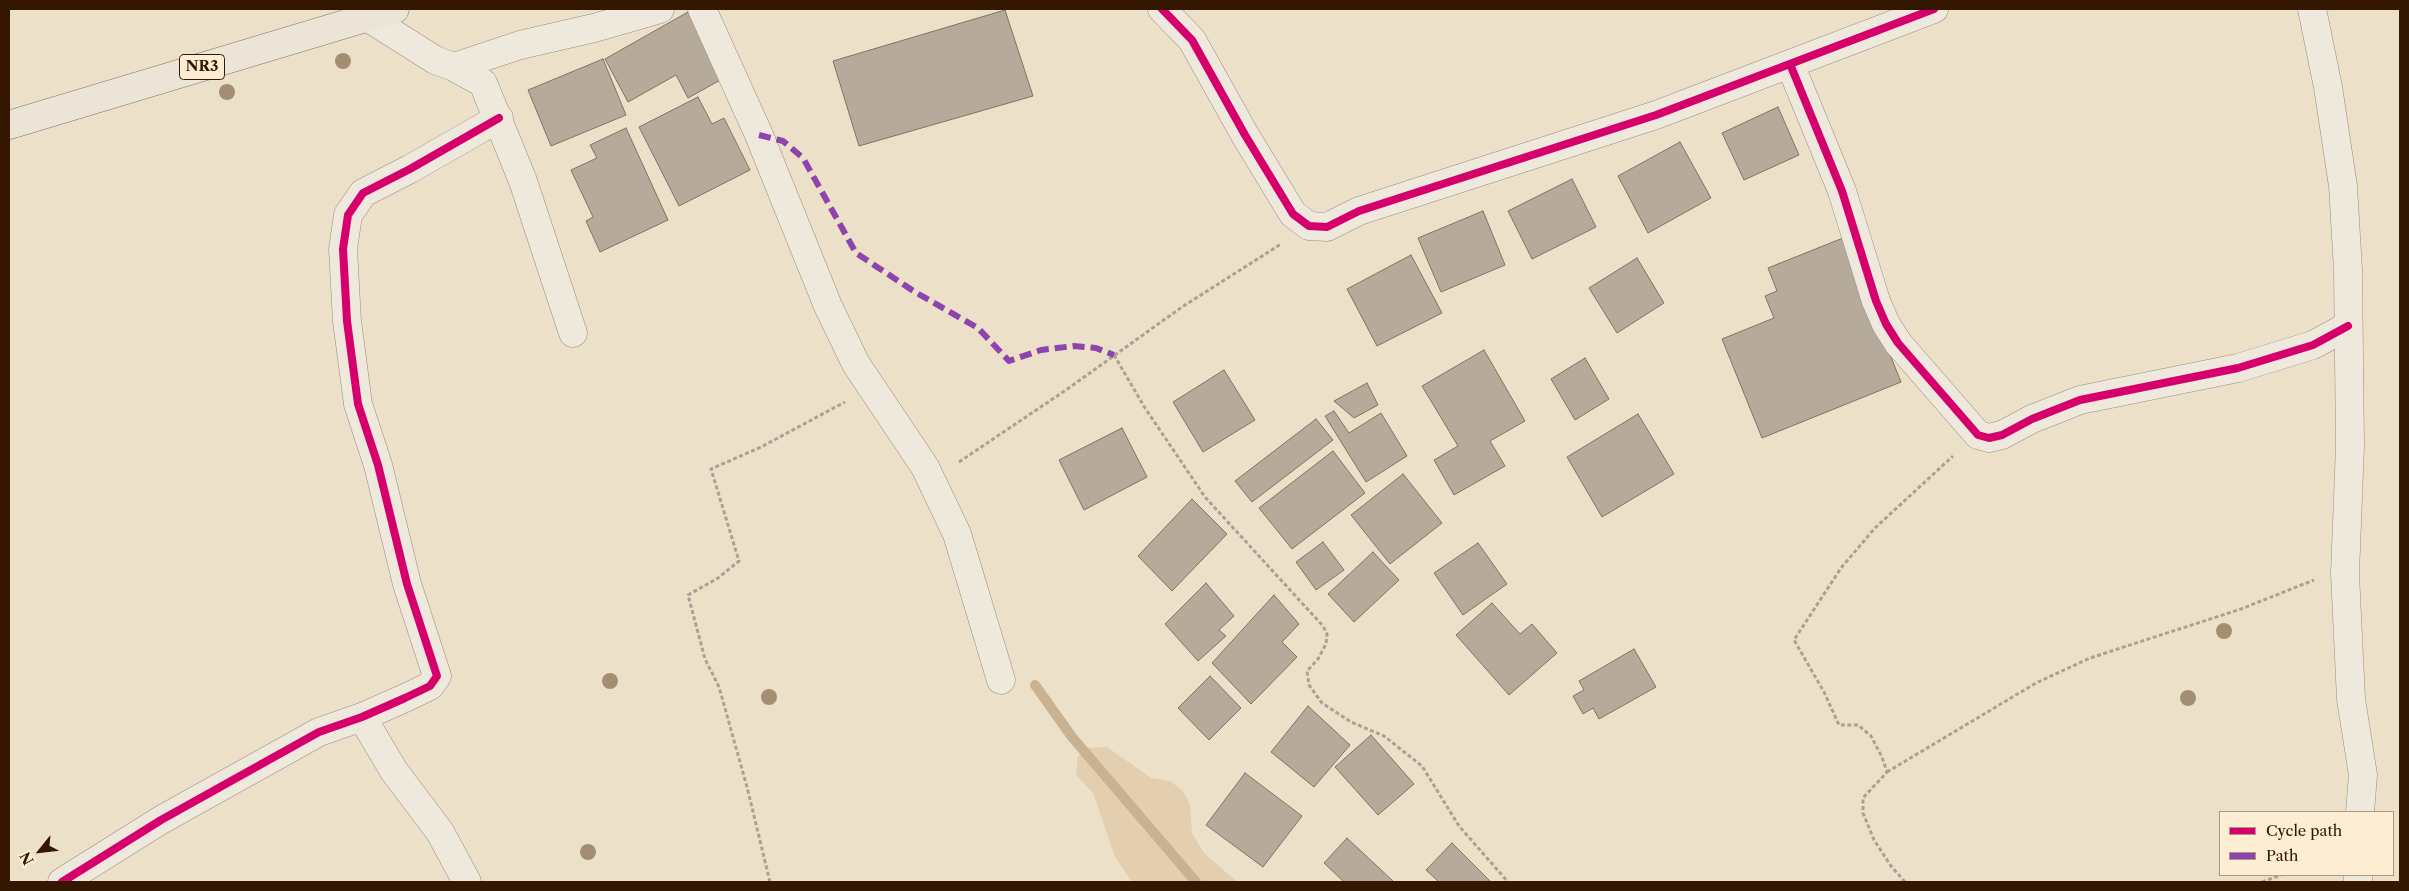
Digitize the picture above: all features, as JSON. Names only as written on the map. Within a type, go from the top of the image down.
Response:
[{"type":"highway","name":"NR3","points":[[9,125],[395,9]]},
{"type":"street","points":[[454,67],[520,45],[594,28],[660,9]]},
{"type":"street","points":[[702,9],[752,118],[828,306],[856,364],[931,480],[957,534],[1001,680]]},
{"type":"street","points":[[1162,9],[1192,40],[1245,136],[1294,214],[1309,226],[1327,227],[1359,211],[1656,115],[1934,9]]},
{"type":"street","points":[[2312,9],[2328,87],[2343,186],[2348,270],[2350,446],[2345,566],[2351,699],[2363,775],[2360,811]]},
{"type":"street","points":[[367,17],[436,60],[454,67],[483,83],[499,118],[545,243],[573,333]]},
{"type":"street","points":[[1790,64],[1842,191],[1876,301],[1886,324],[1898,343],[1978,435],[1989,438],[2002,435],[2032,419],[2080,400],[2254,363],[2313,345],[2348,326]]},
{"type":"street","points":[[62,882],[161,820],[319,732],[362,717],[430,686],[437,676],[431,652],[407,584],[378,465],[358,404],[347,321],[343,249],[348,215],[363,193],[410,170],[499,118]]},
{"type":"street","points":[[362,717],[394,771],[440,832],[467,882]]},
{"type":"path","points":[[931,480],[1182,307],[1309,226]]},
{"type":"path","points":[[1114,355],[1145,408],[1205,497],[1323,626],[1327,634],[1326,644],[1318,659],[1307,671],[1310,685],[1322,703],[1351,722],[1384,736],[1422,766],[1459,826],[1508,882]]},
{"type":"path","points":[[770,882],[722,696],[705,660],[688,595],[718,578],[739,561],[711,470],[821,416],[871,386]]},
{"type":"path","points":[[1888,772],[1870,736],[1858,725],[1839,725],[1824,692],[1794,640],[1841,568],[1875,528],[1924,481],[1978,435]]},
{"type":"path","points":[[1905,882],[1891,866],[1874,840],[1863,813],[1863,798],[1888,772],[2036,683],[2090,658],[2289,592],[2345,566]]},
{"type":"path","points":[[2262,882],[2278,876]]},
{"type":"shaded area","points":[[1107,747],[1151,778],[1170,781],[1184,792],[1190,805],[1192,833],[1204,853],[1237,882],[1132,882],[1115,857],[1093,793],[1076,775],[1078,756],[1084,748]]},
{"type":"building","points":[[1005,10],[1033,96],[859,146],[833,61]]},
{"type":"building","points":[[688,12],[724,78],[688,98],[676,75],[628,102],[605,59]]},
{"type":"building","points":[[603,59],[626,115],[551,146],[528,90]]},
{"type":"building","points":[[698,97],[712,124],[724,118],[750,170],[679,206],[639,127]]},
{"type":"building","points":[[1778,107],[1799,155],[1744,180],[1722,133]]},
{"type":"building","points":[[626,128],[668,220],[600,252],[586,221],[593,217],[571,170],[597,158],[590,145]]},
{"type":"building","points":[[1680,142],[1711,198],[1648,233],[1618,176]]},
{"type":"building","points":[[1572,179],[1596,227],[1532,259],[1508,211]]},
{"type":"building","points":[[1483,211],[1505,265],[1441,292],[1418,238]]},
{"type":"building","points":[[1843,238],[1901,382],[1762,438],[1722,339],[1774,318],[1765,296],[1777,291],[1768,268]]},
{"type":"building","points":[[1411,255],[1442,313],[1377,346],[1347,289]]},
{"type":"building","points":[[1637,258],[1664,303],[1617,333],[1589,288]]},
{"type":"building","points":[[1484,350],[1525,421],[1490,441],[1505,466],[1454,495],[1434,460],[1458,446],[1422,386]]},
{"type":"building","points":[[1585,358],[1609,399],[1575,420],[1551,379]]},
{"type":"building","points":[[1224,370],[1255,420],[1203,452],[1173,402]]},
{"type":"building","points":[[1367,383],[1378,405],[1354,418],[1334,401]]},
{"type":"building","points":[[1334,411],[1349,433],[1381,413],[1407,456],[1366,482],[1325,416]]},
{"type":"building","points":[[1638,414],[1674,474],[1602,517],[1567,457]]},
{"type":"building","points":[[1316,419],[1333,440],[1252,502],[1235,481]]},
{"type":"building","points":[[1122,428],[1147,477],[1084,510],[1059,460]]},
{"type":"building","points":[[1333,451],[1365,493],[1292,549],[1259,508]]},
{"type":"building","points":[[1403,474],[1442,523],[1390,564],[1351,515]]},
{"type":"building","points":[[1192,499],[1227,534],[1172,591],[1138,556]]},
{"type":"building","points":[[1323,542],[1344,570],[1316,590],[1296,562]]},
{"type":"building","points":[[1478,543],[1507,584],[1463,615],[1434,573]]},
{"type":"building","points":[[1373,552],[1399,580],[1354,622],[1328,594]]},
{"type":"building","points":[[1206,583],[1234,616],[1219,630],[1226,636],[1198,661],[1165,624]]},
{"type":"building","points":[[1274,595],[1299,624],[1282,642],[1297,657],[1251,704],[1212,663]]},
{"type":"building","points":[[1492,603],[1520,634],[1532,624],[1557,653],[1509,695],[1456,635]]},
{"type":"building","points":[[1634,649],[1656,687],[1599,719],[1593,708],[1583,714],[1573,696],[1584,690],[1579,681]]},
{"type":"building","points":[[1210,676],[1241,708],[1209,740],[1178,708]]},
{"type":"building","points":[[1308,706],[1350,745],[1314,787],[1271,752]]},
{"type":"building","points":[[1371,735],[1414,784],[1378,815],[1335,767]]},
{"type":"building","points":[[1245,773],[1302,816],[1263,867],[1206,825]]},
{"type":"building","points":[[1347,838],[1394,882],[1344,882],[1324,863]]},
{"type":"building","points":[[1452,843],[1490,881],[1439,882],[1426,870]]},
{"type":"waterway","points":[[1035,685],[1072,737],[1196,882]]},
{"type":"marked path","points":[[759,135],[783,141],[803,158],[856,253],[915,292],[978,328],[1009,361],[1041,350],[1074,346],[1096,348],[1114,355]]},
{"type":"cycle path","points":[[1162,9],[1192,40],[1245,135],[1293,214],[1309,226],[1327,227],[1359,211],[1656,115],[1934,9]]},
{"type":"cycle path","points":[[1790,64],[1842,191],[1876,301],[1886,324],[1898,343],[1978,435],[1989,438],[2002,435],[2032,419],[2080,400],[2238,368],[2313,345],[2348,326]]},
{"type":"cycle path","points":[[62,882],[161,820],[319,732],[362,717],[405,698],[430,686],[437,676],[407,584],[378,465],[358,404],[347,321],[343,249],[348,215],[363,193],[410,169],[499,118]]}]
